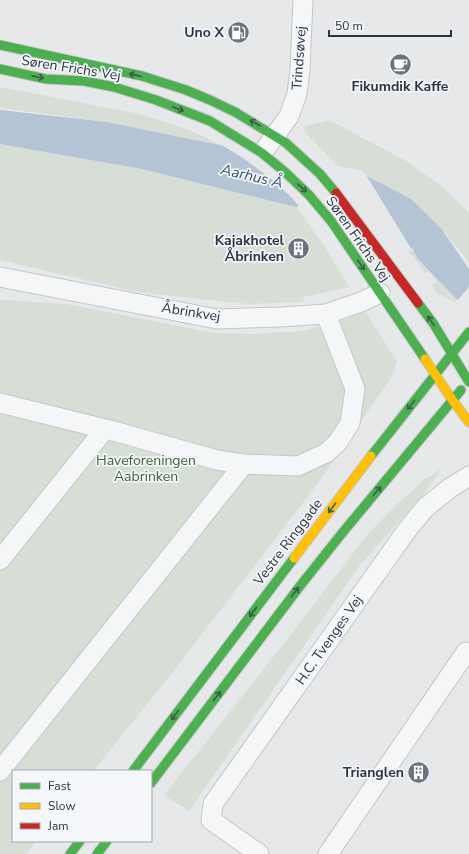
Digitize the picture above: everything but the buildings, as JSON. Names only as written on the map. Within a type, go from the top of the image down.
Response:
[{"type":"street","name":"Trindsøvej","points":[[262,153],[289,116],[297,94],[300,68],[303,0]]},
{"type":"street","name":"Søren Frichs Vej","points":[[0,45],[142,76],[186,90],[235,112],[298,152],[329,185],[367,234],[433,323],[469,381]]},
{"type":"street","name":"Søren Frichs Vej","points":[[0,69],[46,79],[84,81],[114,87],[156,100],[210,121],[262,153],[286,172],[309,195],[331,221],[453,401],[469,422]]},
{"type":"street","name":"Åbrinkvej","points":[[0,277],[217,318],[281,317],[326,314],[361,302],[380,293]]},
{"type":"street","points":[[0,403],[105,429],[217,460],[244,464],[298,466],[326,452],[338,442],[350,423],[355,389],[326,314]]},
{"type":"street","name":"Vestre Ringgade","points":[[134,770],[348,486],[469,332]]},
{"type":"street","points":[[152,782],[314,568],[469,381]]},
{"type":"street","points":[[0,560],[105,429]]},
{"type":"street","points":[[0,771],[244,464]]},
{"type":"street","name":"H.C. Tvenges Vej","points":[[260,854],[211,820],[213,804],[407,530],[425,508],[450,488],[469,476]]},
{"type":"street","points":[[328,854],[466,652]]},
{"type":"street","points":[[70,854],[79,842]]},
{"type":"street","points":[[97,854],[106,842]]},
{"type":"green space","points":[[0,87],[140,114],[192,131],[221,145],[107,122],[0,108]]},
{"type":"green space","points":[[329,120],[406,161],[441,186],[469,212],[469,262],[441,228],[411,199],[367,176],[362,171],[338,166],[303,130],[306,126]]},
{"type":"green space","points":[[0,144],[142,169],[296,207],[323,244],[349,287],[304,297],[303,302],[248,304],[137,292],[0,260]]},
{"type":"green space","points":[[408,250],[414,251],[417,258],[457,300],[455,302],[438,294],[432,286],[437,281],[428,271],[425,273]]},
{"type":"green space","name":"Haveforeningen Aabrinken","points":[[0,300],[66,304],[214,333],[256,334],[301,331],[344,320],[349,318],[349,316],[365,311],[397,362],[391,378],[315,487],[176,668],[94,770],[12,770],[12,842],[36,842],[26,854],[0,854]]},
{"type":"green space","points":[[442,469],[426,491],[360,565],[189,811],[164,795],[289,637],[367,535],[395,506],[425,479]]},
{"type":"water","name":"Aarhus Å","points":[[0,110],[107,122],[367,176],[411,199],[441,228],[469,269],[469,312],[417,258],[413,249],[296,207],[142,169],[0,144]]},
{"type":"pier","points":[[220,144],[366,175],[412,250],[297,209],[298,205],[275,182],[243,158]]},
{"type":"pier","points":[[469,287],[469,313],[457,301]]},
{"type":"traffic: fast","points":[[0,45],[142,76],[186,90],[210,100],[235,112],[286,143],[320,174],[336,193]]},
{"type":"traffic: fast","points":[[0,69],[46,79],[84,81],[114,87],[156,100],[210,121],[262,153],[309,195],[331,221],[425,359]]},
{"type":"traffic: fast","points":[[418,303],[433,323],[469,382]]},
{"type":"traffic: fast","points":[[371,456],[469,332]]},
{"type":"traffic: fast","points":[[152,782],[300,586],[461,390]]},
{"type":"traffic: fast","points":[[134,770],[294,558]]},
{"type":"traffic: fast","points":[[70,854],[79,842]]},
{"type":"traffic: fast","points":[[97,854],[106,842]]},
{"type":"traffic: slow","points":[[425,359],[469,422]]},
{"type":"traffic: slow","points":[[294,558],[371,456]]},
{"type":"traffic: jam","points":[[336,193],[418,303]]},
{"type":"place","name":"Uno X","points":[[239,32]]},
{"type":"place","name":"Fikumdik Kaffe","points":[[400,64]]},
{"type":"place","name":"Kajakhotel Åbrinken","points":[[299,248]]},
{"type":"place","name":"Trianglen","points":[[419,772]]}]
